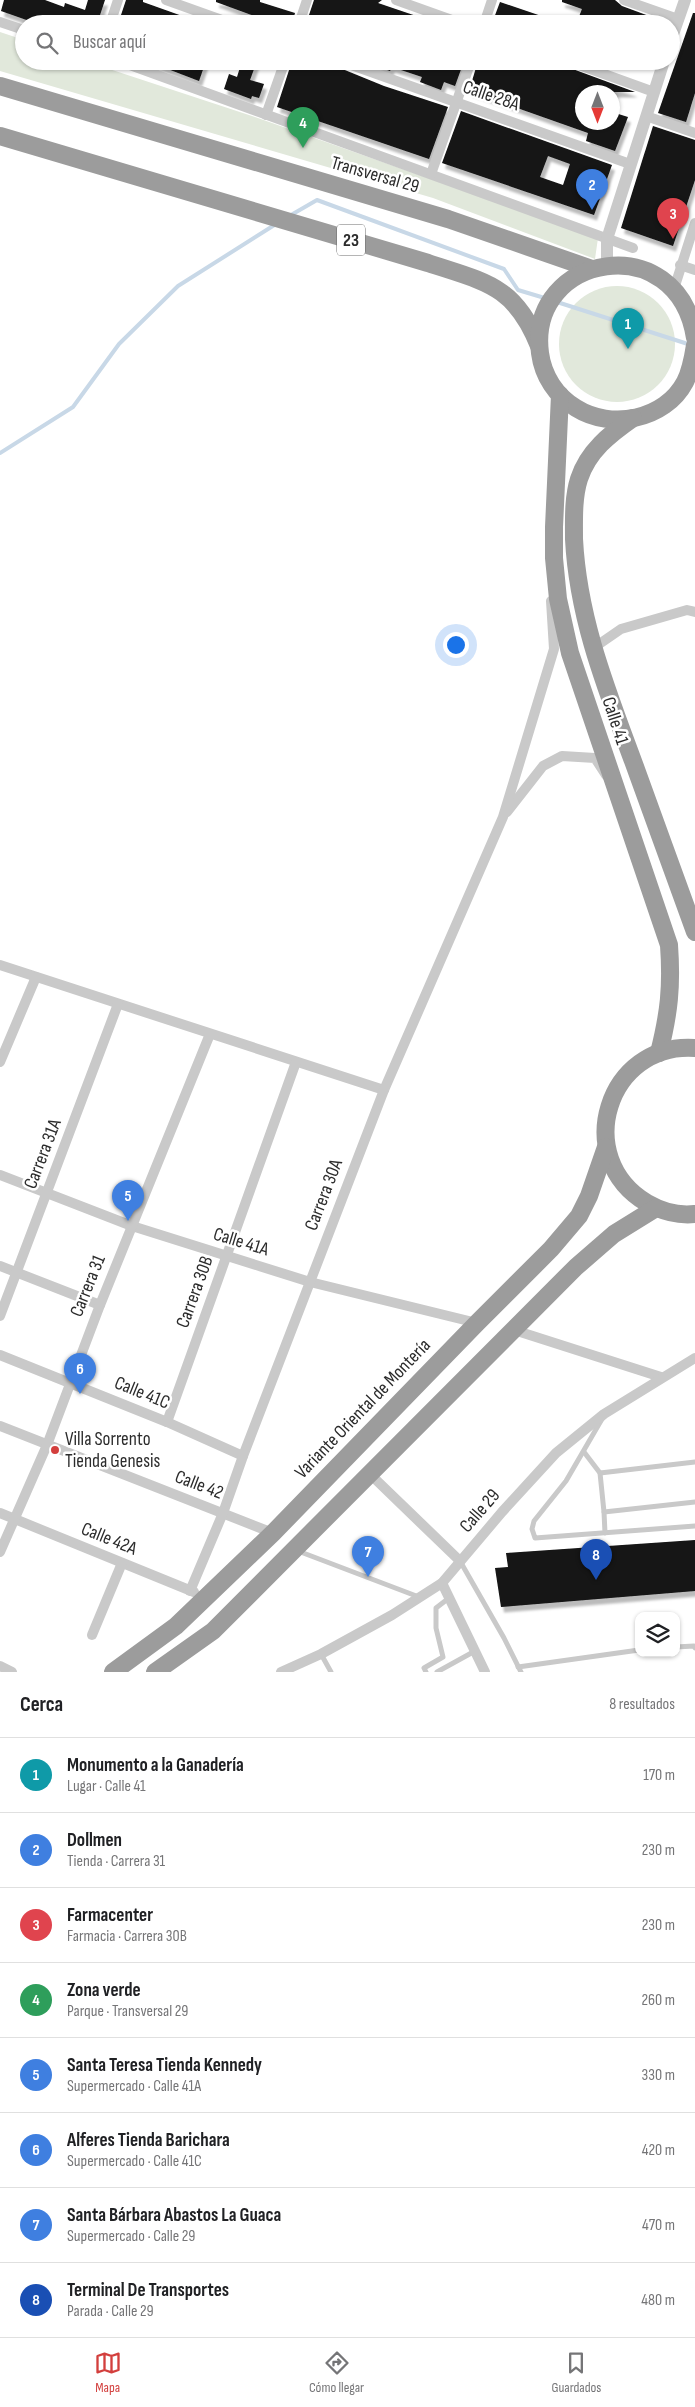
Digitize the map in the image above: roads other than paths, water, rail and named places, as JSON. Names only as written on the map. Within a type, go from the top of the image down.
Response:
[{"type":"highway","name":"Transversal 29","points":[[0,86],[448,218],[600,267],[638,268],[657,276],[674,288]]},
{"type":"highway","name":"23","points":[[0,136],[428,262],[478,280],[503,292],[514,303],[531,326],[539,346],[545,372],[560,395],[570,404],[593,416],[606,419],[633,418],[662,406],[684,383],[693,363],[695,345]]},
{"type":"highway","name":"23","points":[[539,346],[542,320],[550,304],[561,289],[575,277],[600,267]]},
{"type":"highway","points":[[674,288],[692,320],[695,338]]},
{"type":"highway","name":"Calle 41","points":[[560,395],[554,527],[558,599],[570,653],[669,946],[670,1000],[668,1018],[659,1053]]},
{"type":"highway","name":"Calle 41","points":[[633,418],[610,434],[587,461],[579,479],[575,500],[576,571],[592,649],[695,932]]},
{"type":"highway","points":[[695,1048],[672,1049],[659,1053],[641,1062],[627,1074],[615,1090],[608,1108],[605,1127],[606,1147],[612,1166],[624,1183],[638,1197],[656,1208],[673,1213],[695,1214]]},
{"type":"highway","name":"Variante Oriental de Montería","points":[[113,1672],[176,1626],[197,1594],[273,1533],[551,1249],[579,1216],[589,1196],[606,1147]]},
{"type":"highway","points":[[155,1672],[213,1631],[371,1475],[576,1267],[614,1234],[656,1208]]},
{"type":"street","points":[[113,15],[118,0]]},
{"type":"street","points":[[166,0],[208,15]]},
{"type":"street","points":[[302,15],[307,0]]},
{"type":"street","points":[[396,0],[438,15]]},
{"type":"street","points":[[487,15],[492,0]]},
{"type":"street","points":[[624,0],[667,15]]},
{"type":"street","points":[[679,15],[685,0]]},
{"type":"street","points":[[0,22],[15,27]]},
{"type":"street","points":[[144,70],[633,248]]},
{"type":"street","points":[[266,115],[283,70]]},
{"type":"street","name":"Calle 28A","points":[[365,70],[630,164]]},
{"type":"street","points":[[431,174],[467,70]]},
{"type":"street","points":[[593,70],[654,92]]},
{"type":"street","points":[[600,267],[630,164],[661,70]]},
{"type":"street","points":[[646,116],[695,133]]},
{"type":"street","points":[[674,288],[695,223]]},
{"type":"street","points":[[680,265],[695,270]]},
{"type":"street","points":[[503,817],[554,650],[548,554],[554,527]]},
{"type":"street","points":[[592,649],[621,630],[687,610],[695,612]]},
{"type":"street","points":[[503,817],[543,766],[562,756],[594,758],[615,789]]},
{"type":"street","name":"Carrera 30A","points":[[197,1594],[243,1456],[384,1090],[503,817]]},
{"type":"street","points":[[0,965],[384,1090]]},
{"type":"street","points":[[0,1062],[36,977]]},
{"type":"street","name":"Carrera 31A","points":[[0,1316],[118,1004]]},
{"type":"street","name":"Carrera 31","points":[[0,1552],[47,1445],[69,1383],[210,1034]]},
{"type":"street","name":"Carrera 30B","points":[[167,1422],[296,1062]]},
{"type":"street","name":"Calle 41A","points":[[0,1175],[132,1226],[226,1256],[310,1282],[477,1323]]},
{"type":"street","points":[[0,1266],[100,1305]]},
{"type":"street","points":[[514,1330],[661,1377]]},
{"type":"street","name":"Calle 41C","points":[[0,1355],[167,1422],[243,1456]]},
{"type":"street","name":"Calle 29","points":[[281,1672],[321,1654],[421,1598],[442,1583],[556,1453],[604,1414],[661,1377],[695,1358]]},
{"type":"street","name":"Calle 42","points":[[0,1426],[273,1533]]},
{"type":"street","points":[[371,1475],[460,1561]]},
{"type":"street","name":"Calle 42A","points":[[0,1513],[197,1594]]},
{"type":"street","points":[[92,1636],[122,1563]]},
{"type":"street","points":[[442,1583],[485,1672]]},
{"type":"street","points":[[0,1666],[12,1672]]},
{"type":"lane","points":[[604,1414],[566,1481],[534,1521],[532,1529],[535,1538],[545,1539],[695,1526]]},
{"type":"lane","points":[[584,1452],[600,1473],[606,1533]]},
{"type":"lane","points":[[600,1473],[695,1462]]},
{"type":"lane","points":[[604,1512],[695,1502]]},
{"type":"lane","points":[[295,1549],[421,1598]]},
{"type":"lane","points":[[460,1561],[520,1669],[635,1651]]},
{"type":"lane","points":[[426,1672],[424,1668],[443,1657],[436,1628],[436,1608],[449,1598]]},
{"type":"lane","points":[[680,1647],[694,1646],[695,1648]]},
{"type":"lane","points":[[437,1672],[475,1651]]},
{"type":"lane","points":[[321,1654],[332,1672]]},
{"type":"waterway","points":[[291,215],[317,200],[504,269],[518,290],[548,299]]},
{"type":"waterway","points":[[0,453],[73,407],[119,344],[178,286],[276,224]]},
{"type":"waterway","points":[[557,302],[691,345]]},
{"type":"place","name":"Zona verde","points":[[303,148]]},
{"type":"place","name":"Dollmen","points":[[592,210]]},
{"type":"place","name":"Farmacenter","points":[[673,239]]},
{"type":"place","name":"Monumento a la Ganadería","points":[[628,349]]},
{"type":"place","name":"Santa Teresa Tienda Kennedy","points":[[128,1221]]},
{"type":"place","name":"Alferes Tienda Barichara","points":[[80,1394]]},
{"type":"place","name":"Villa Sorrento Tienda Genesis","points":[[55,1450]]},
{"type":"place","name":"Santa Bárbara Abastos La Guaca","points":[[368,1577]]},
{"type":"place","name":"Terminal De Transportes","points":[[596,1580]]}]
